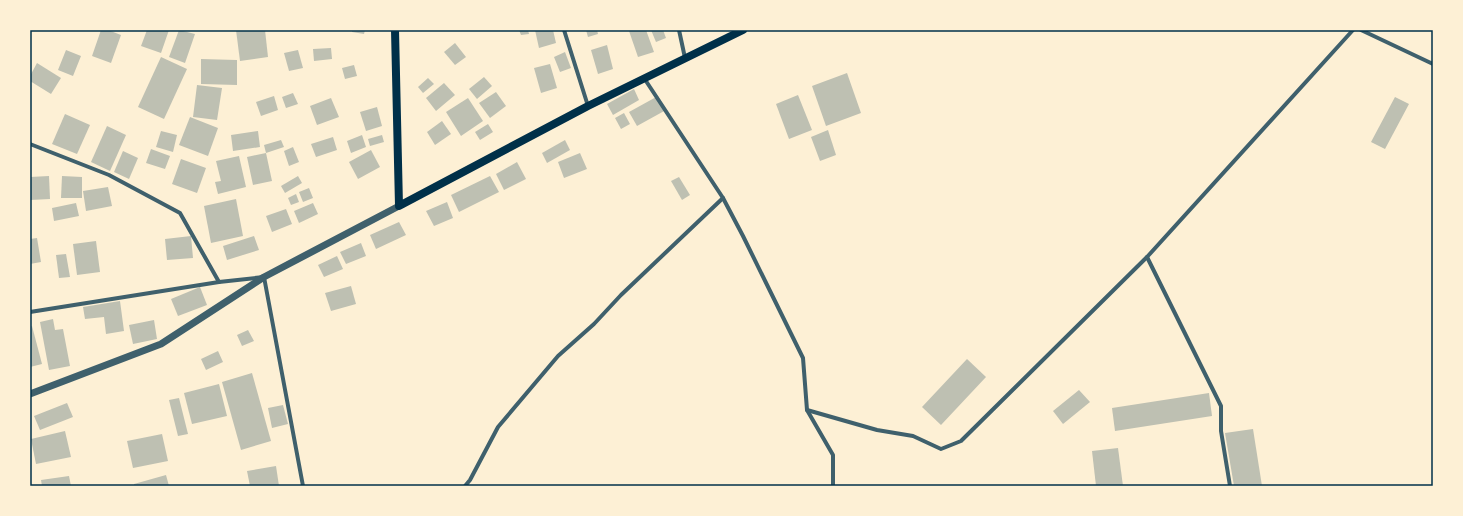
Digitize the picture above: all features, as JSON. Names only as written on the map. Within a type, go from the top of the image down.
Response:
[{"type":"main road","points":[[394,30],[399,206],[588,106],[742,30]]},
{"type":"street","points":[[564,30],[588,106]]},
{"type":"street","points":[[679,30],[685,58]]},
{"type":"street","points":[[807,410],[877,430],[914,436],[941,448],[961,441],[1147,257],[1353,30]]},
{"type":"street","points":[[1361,30],[1433,64]]},
{"type":"street","points":[[644,78],[723,198],[803,358],[807,410],[833,455],[833,486]]},
{"type":"street","points":[[30,144],[108,175],[180,213],[219,282]]},
{"type":"street","points":[[465,486],[470,480],[498,427],[558,356],[594,324],[632,285],[723,198]]},
{"type":"street","points":[[30,394],[161,344],[264,277],[399,206]]},
{"type":"street","points":[[1147,257],[1221,406],[1221,431],[1230,486]]},
{"type":"street","points":[[30,312],[219,282],[264,277]]},
{"type":"street","points":[[264,277],[303,486]]},
{"type":"building","points":[[101,30],[108,30],[121,35],[111,63],[92,56]]},
{"type":"building","points":[[147,30],[169,30],[161,53],[141,46]]},
{"type":"building","points":[[179,30],[195,34],[185,63],[169,57]]},
{"type":"building","points":[[236,30],[265,30],[268,57],[240,61]]},
{"type":"building","points":[[352,30],[365,30],[364,34],[352,32]]},
{"type":"building","points":[[519,30],[528,30],[529,34],[521,35]]},
{"type":"building","points":[[535,30],[553,30],[556,43],[539,48]]},
{"type":"building","points":[[586,30],[597,30],[598,34],[588,37]]},
{"type":"building","points":[[646,30],[654,52],[638,57],[629,31]]},
{"type":"building","points":[[651,30],[663,30],[666,38],[656,42]]},
{"type":"building","points":[[455,43],[466,57],[455,65],[444,52]]},
{"type":"building","points":[[607,45],[613,69],[598,74],[591,50]]},
{"type":"building","points":[[331,48],[332,59],[314,61],[313,49]]},
{"type":"building","points":[[66,50],[81,56],[73,76],[58,70]]},
{"type":"building","points":[[298,50],[303,68],[289,71],[284,53]]},
{"type":"building","points":[[565,52],[571,68],[560,72],[554,57]]},
{"type":"building","points":[[161,57],[187,69],[164,119],[138,107]]},
{"type":"building","points":[[201,59],[237,60],[237,85],[201,84]]},
{"type":"building","points":[[37,63],[61,78],[51,94],[30,81],[30,76]]},
{"type":"building","points":[[550,64],[557,88],[541,93],[534,68]]},
{"type":"building","points":[[354,65],[357,76],[345,79],[342,68]]},
{"type":"building","points":[[847,73],[861,113],[826,126],[812,86]]},
{"type":"building","points":[[484,77],[492,86],[477,99],[469,89]]},
{"type":"building","points":[[428,78],[434,84],[423,93],[418,87]]},
{"type":"building","points":[[444,83],[455,95],[436,111],[426,98]]},
{"type":"building","points":[[197,85],[222,88],[217,120],[193,117]]},
{"type":"building","points":[[634,89],[639,100],[613,115],[607,104]]},
{"type":"building","points":[[496,92],[506,106],[490,118],[479,103]]},
{"type":"building","points":[[293,93],[298,104],[286,108],[282,97]]},
{"type":"building","points":[[798,95],[812,130],[789,139],[776,104]]},
{"type":"building","points":[[274,96],[278,110],[261,116],[256,102]]},
{"type":"building","points":[[658,96],[666,110],[637,126],[629,112]]},
{"type":"building","points":[[1395,97],[1409,104],[1385,149],[1371,142]]},
{"type":"building","points":[[331,98],[339,117],[317,125],[310,106]]},
{"type":"building","points":[[468,98],[483,121],[461,136],[446,112]]},
{"type":"building","points":[[377,107],[382,126],[366,131],[360,112]]},
{"type":"building","points":[[624,113],[630,124],[621,129],[615,118]]},
{"type":"building","points":[[65,114],[90,125],[77,154],[52,144]]},
{"type":"building","points":[[190,117],[218,128],[208,156],[179,145]]},
{"type":"building","points":[[442,121],[451,134],[435,145],[427,132]]},
{"type":"building","points":[[488,124],[493,132],[480,140],[475,132]]},
{"type":"building","points":[[107,126],[126,135],[110,171],[91,162]]},
{"type":"building","points":[[828,130],[836,155],[820,161],[811,137]]},
{"type":"building","points":[[161,131],[177,135],[173,152],[156,147]]},
{"type":"building","points":[[258,131],[260,147],[233,151],[231,135]]},
{"type":"building","points":[[362,135],[366,147],[351,153],[347,141]]},
{"type":"building","points":[[382,135],[384,142],[370,146],[368,139]]},
{"type":"building","points":[[333,137],[337,150],[316,157],[311,144]]},
{"type":"building","points":[[281,140],[284,147],[266,153],[264,145]]},
{"type":"building","points":[[565,140],[570,150],[547,163],[542,153]]},
{"type":"building","points":[[293,147],[299,162],[289,166],[284,151]]},
{"type":"building","points":[[151,149],[170,156],[165,169],[146,163]]},
{"type":"building","points":[[371,150],[380,167],[358,179],[349,162]]},
{"type":"building","points":[[123,151],[138,158],[129,179],[114,172]]},
{"type":"building","points":[[266,153],[272,181],[253,185],[247,157]]},
{"type":"building","points":[[580,153],[587,169],[564,178],[558,162]]},
{"type":"building","points":[[239,156],[246,187],[218,194],[215,182],[221,181],[216,161]]},
{"type":"building","points":[[181,159],[206,168],[197,193],[172,184]]},
{"type":"building","points":[[517,162],[526,179],[504,190],[496,174]]},
{"type":"building","points":[[49,176],[50,199],[30,200],[30,177]]},
{"type":"building","points":[[62,176],[82,177],[82,198],[61,198]]},
{"type":"building","points":[[298,176],[302,183],[285,193],[281,186]]},
{"type":"building","points":[[490,176],[499,192],[459,212],[451,195]]},
{"type":"building","points":[[679,177],[690,195],[682,200],[671,181]]},
{"type":"building","points":[[108,187],[112,206],[86,211],[83,191]]},
{"type":"building","points":[[309,188],[313,198],[303,202],[299,192]]},
{"type":"building","points":[[296,194],[299,202],[291,205],[288,198]]},
{"type":"building","points":[[236,199],[243,236],[211,243],[204,206]]},
{"type":"building","points":[[447,202],[453,218],[434,226],[426,211]]},
{"type":"building","points":[[76,203],[79,216],[54,221],[52,208]]},
{"type":"building","points":[[313,203],[318,214],[299,223],[294,211]]},
{"type":"building","points":[[286,209],[292,224],[272,232],[266,216]]},
{"type":"building","points":[[399,222],[406,235],[376,249],[370,235]]},
{"type":"building","points":[[191,236],[193,258],[167,260],[165,239]]},
{"type":"building","points":[[254,236],[259,250],[227,260],[223,246]]},
{"type":"building","points":[[37,238],[41,262],[30,264],[30,239]]},
{"type":"building","points":[[96,241],[100,272],[77,275],[73,244]]},
{"type":"building","points":[[361,243],[366,256],[346,264],[340,252]]},
{"type":"building","points":[[66,254],[70,277],[59,278],[56,255]]},
{"type":"building","points":[[337,256],[343,269],[324,277],[318,265]]},
{"type":"building","points":[[351,286],[356,304],[331,311],[325,293]]},
{"type":"building","points":[[200,287],[207,305],[178,316],[171,299]]},
{"type":"building","points":[[120,301],[124,331],[106,334],[104,317],[85,319],[83,307]]},
{"type":"building","points":[[53,319],[55,330],[63,329],[70,366],[49,370],[40,322]]},
{"type":"building","points":[[154,320],[157,339],[133,344],[129,325]]},
{"type":"building","points":[[32,326],[42,364],[30,367],[30,327]]},
{"type":"building","points":[[248,330],[254,341],[242,346],[237,335]]},
{"type":"building","points":[[218,351],[223,362],[206,370],[201,359]]},
{"type":"building","points":[[967,359],[986,377],[941,425],[922,407]]},
{"type":"building","points":[[252,373],[271,441],[241,450],[222,382]]},
{"type":"building","points":[[219,384],[227,416],[192,424],[184,393]]},
{"type":"building","points":[[1079,390],[1090,402],[1063,424],[1053,411]]},
{"type":"building","points":[[1209,393],[1212,416],[1115,431],[1112,408]]},
{"type":"building","points":[[179,398],[188,434],[178,436],[169,400]]},
{"type":"building","points":[[67,403],[73,417],[40,430],[34,416]]},
{"type":"building","points":[[283,405],[288,424],[272,428],[268,408]]},
{"type":"building","points":[[1253,429],[1262,486],[1234,486],[1225,433]]},
{"type":"building","points":[[65,431],[71,457],[36,464],[31,439]]},
{"type":"building","points":[[162,434],[168,461],[133,468],[127,441]]},
{"type":"building","points":[[1118,448],[1123,486],[1096,486],[1092,451]]},
{"type":"building","points":[[276,466],[279,486],[250,486],[247,471]]},
{"type":"building","points":[[166,475],[169,486],[134,486],[134,484]]},
{"type":"building","points":[[69,476],[71,486],[42,486],[41,480]]}]
